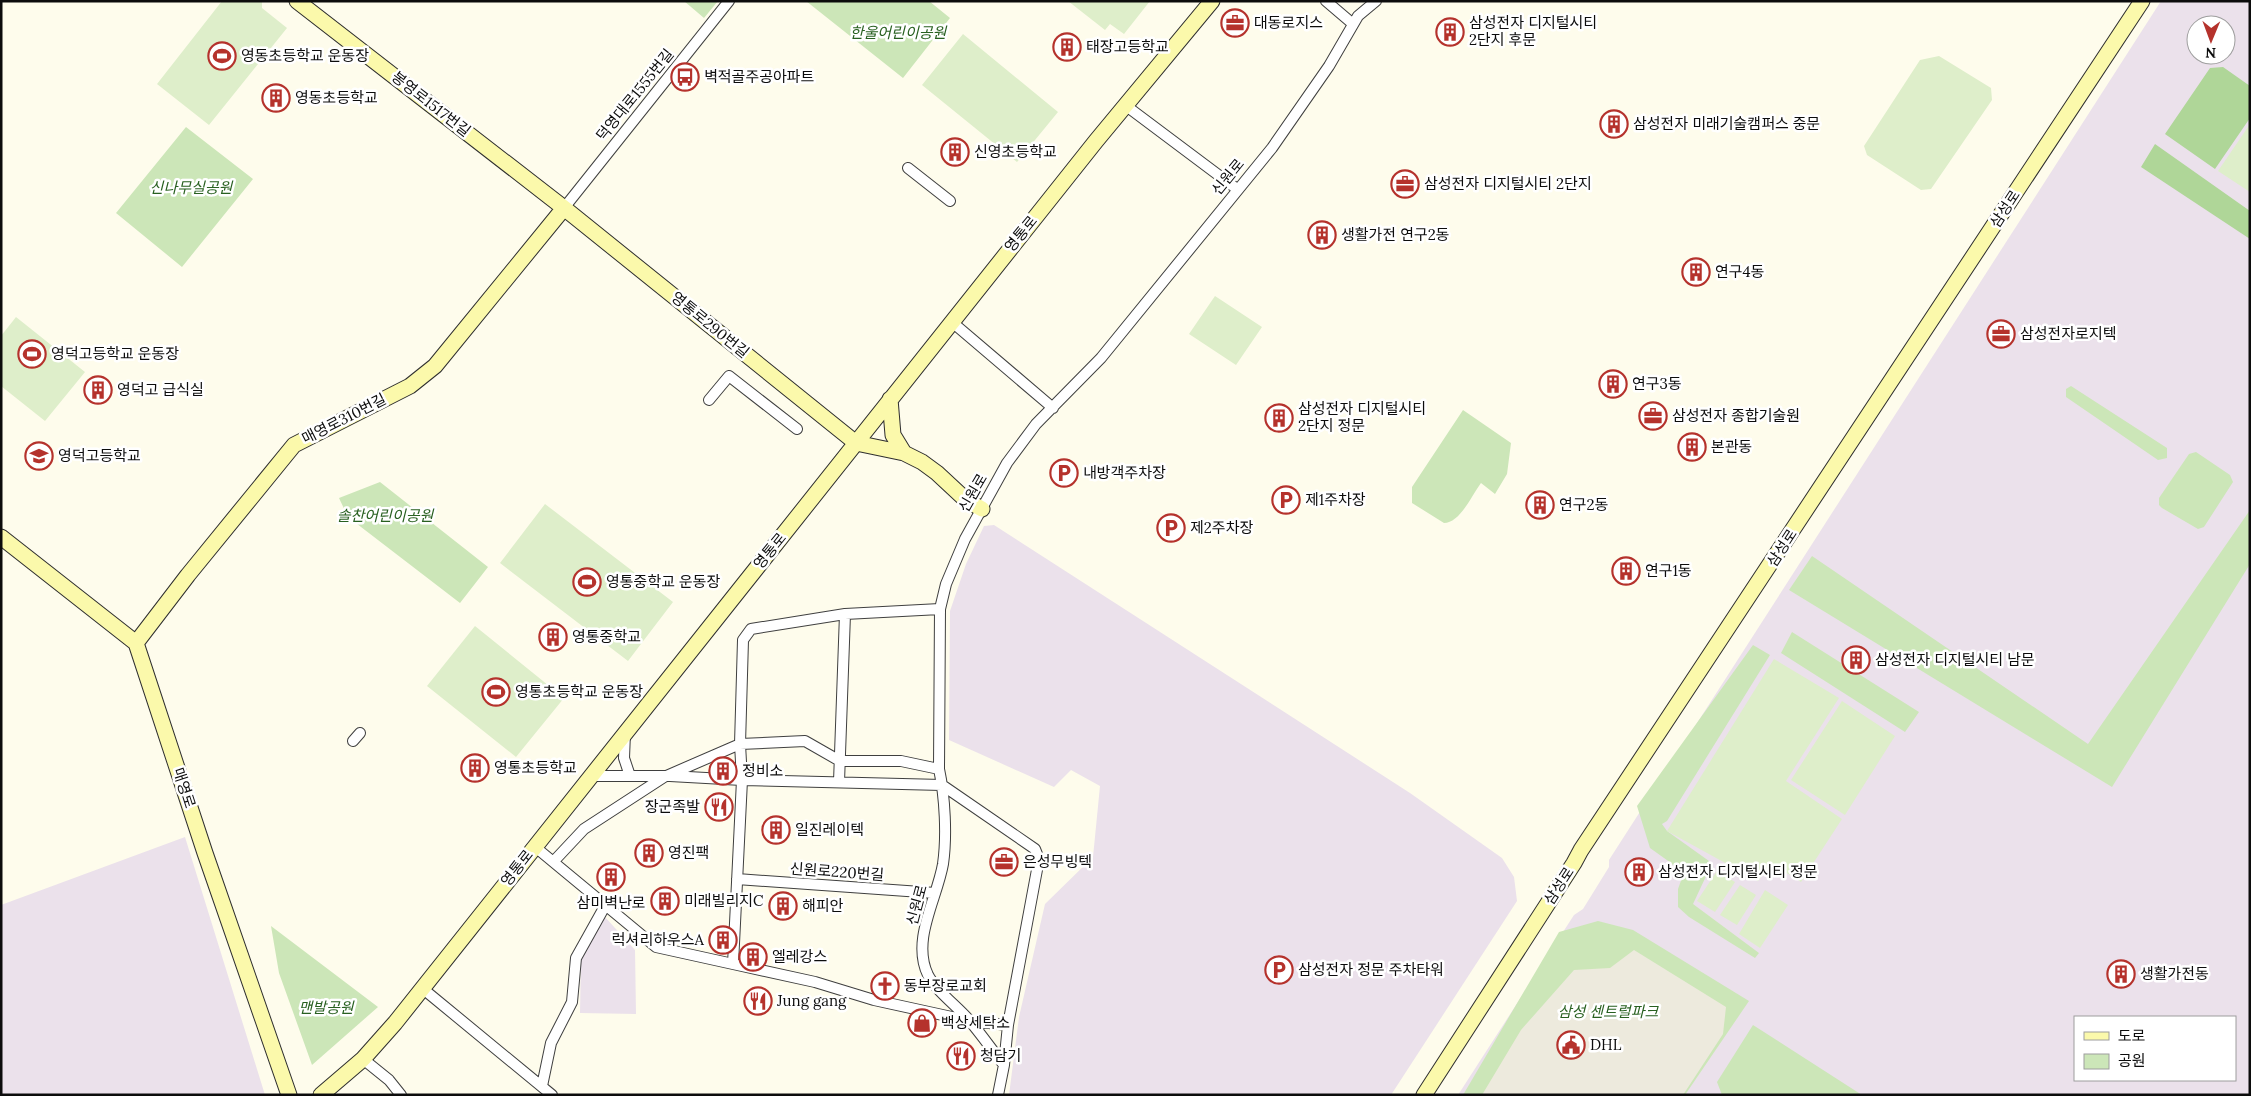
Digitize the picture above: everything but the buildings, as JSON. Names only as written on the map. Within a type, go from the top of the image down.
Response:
[{"type":"street","name":"봉영로1517번길","points":[[297,1],[564,208]]},
{"type":"street","name":"덕영대로1555번길","points":[[564,208],[729,1]]},
{"type":"street","name":"영통로","points":[[321,1095],[363,1059],[422,988],[1125,105],[1212,1]]},
{"type":"street","points":[[1326,1],[1353,24]]},
{"type":"street","name":"신원로","points":[[1004,1065],[970,1021],[934,983],[925,966],[923,947],[944,850],[942,785],[939,769],[940,609],[946,584],[975,518],[982,509],[1007,463],[1036,424],[1101,358],[1238,189],[1277,139],[1329,66],[1358,16],[1376,1]]},
{"type":"street","name":"삼성로","points":[[1424,1095],[1574,863],[1580,850],[2142,1]]},
{"type":"street","points":[[1125,105],[1238,189]]},
{"type":"street","points":[[908,168],[950,201]]},
{"type":"street","name":"영통로290번길","points":[[564,208],[856,443]]},
{"type":"street","name":"매영로310번길","points":[[136,643],[188,575],[294,445],[410,386],[436,366],[564,208]]},
{"type":"street","points":[[952,322],[1053,408]]},
{"type":"street","points":[[709,400],[729,376],[797,429]]},
{"type":"street","points":[[890,399],[893,435],[904,453]]},
{"type":"street","points":[[856,443],[904,453],[930,467],[966,500],[982,509]]},
{"type":"street","points":[[1,538],[136,643]]},
{"type":"street","points":[[733,964],[742,780],[740,744],[743,640],[746,634],[751,629],[845,614],[940,609]]},
{"type":"street","points":[[839,782],[845,614]]},
{"type":"street","name":"매영로","points":[[136,643],[205,853],[289,1095]]},
{"type":"street","points":[[625,733],[624,758],[630,776]]},
{"type":"street","points":[[554,861],[584,829],[664,777],[740,744],[805,741],[840,761],[901,761],[939,769]]},
{"type":"street","points":[[592,776],[942,785],[1035,849],[1039,860],[1008,1025],[1004,1065],[998,1095]]},
{"type":"street","points":[[534,846],[656,947],[815,982],[874,1000],[970,1021],[1008,1025]]},
{"type":"street","name":"신원로220번길","points":[[737,879],[935,893]]},
{"type":"street","points":[[542,1086],[551,1043],[572,1002],[576,958],[605,906]]},
{"type":"street","points":[[422,988],[552,1095]]},
{"type":"street","points":[[363,1059],[389,1080],[401,1095]]},
{"type":"shaded area","points":[[2161,1],[2250,1],[2250,1095],[1458,1095],[1574,915],[1583,909],[1609,867],[1609,860]]},
{"type":"shaded area","points":[[994,525],[1410,793],[1502,858],[1514,877],[1517,901],[1391,1095],[1009,1095],[1019,1017],[1045,904],[1093,857],[1100,786],[1071,770],[1054,787],[949,740],[950,611],[966,564],[984,526]]},
{"type":"shaded area","points":[[185,837],[265,1095],[1,1095],[1,905]]},
{"type":"shaded area","points":[[605,917],[635,950],[636,1014],[580,1013],[581,954]]},
{"type":"shaded area","name":"삼성 센트럴파크","points":[[1634,950],[1726,1007],[1723,1034],[1683,1095],[1482,1095],[1521,1030],[1574,970],[1610,968]]},
{"type":"green space","name":"영동초등학교 운동장","points":[[222,1],[262,1],[262,8],[287,28],[209,125],[157,84]]},
{"type":"green space","points":[[684,1],[718,1],[704,18]]},
{"type":"green space","name":"한울어린이공원","points":[[806,1],[929,1],[950,18],[903,78]]},
{"type":"green space","points":[[1068,1],[1150,1],[1124,34],[1110,24],[1105,30]]},
{"type":"green space","points":[[963,34],[1058,112],[1017,162],[922,85]]},
{"type":"green space","points":[[1939,56],[1991,88],[1992,100],[1931,189],[1921,190],[1867,155],[1864,146],[1920,60]]},
{"type":"green space","points":[[2223,67],[2250,86],[2250,118],[2215,169],[2165,134],[2210,68]]},
{"type":"green space","points":[[2250,124],[2250,192],[2218,171]]},
{"type":"green space","name":"신나무실공원","points":[[186,127],[253,179],[182,267],[116,213]]},
{"type":"green space","points":[[2155,144],[2250,211],[2250,239],[2141,167]]},
{"type":"green space","points":[[1215,296],[1262,327],[1236,365],[1189,334]]},
{"type":"green space","name":"영덕고등학교 운동장","points":[[16,317],[85,372],[45,421],[1,386],[1,336]]},
{"type":"green space","points":[[2071,386],[2167,448],[2167,458],[2158,460],[2066,397],[2066,389]]},
{"type":"green space","points":[[1463,410],[1511,443],[1507,474],[1495,494],[1481,483],[1460,514],[1450,522],[1444,523],[1412,503],[1412,487]]},
{"type":"green space","points":[[2196,452],[2230,475],[2233,482],[2204,527],[2198,529],[2159,505],[2159,498],[2189,454]]},
{"type":"green space","name":"솔찬어린이공원","points":[[380,482],[488,567],[460,603],[348,517],[339,498]]},
{"type":"green space","name":"영통중학교 운동장","points":[[545,504],[673,602],[628,661],[500,563]]},
{"type":"green space","points":[[2250,510],[2250,564],[2112,787],[1789,590],[1812,556],[2088,744]]},
{"type":"green space","name":"영통초등학교 운동장","points":[[475,626],[564,698],[516,757],[427,686]]},
{"type":"green space","points":[[1792,632],[1919,712],[1905,732],[1781,653]]},
{"type":"green space","points":[[1753,645],[1770,655],[1667,821],[1662,824],[1667,831],[1709,861],[1708,872],[1693,904],[1759,953],[1755,958],[1689,917],[1678,907],[1678,889],[1683,875],[1671,863],[1650,848],[1637,806]]},
{"type":"green space","points":[[1774,659],[1839,698],[1786,781],[1842,819],[1801,882],[1771,863],[1758,881],[1667,831]]},
{"type":"green space","points":[[1842,701],[1895,736],[1845,815],[1791,780]]},
{"type":"green space","points":[[1717,871],[1735,882],[1715,912],[1697,901]]},
{"type":"green space","points":[[1740,885],[1756,895],[1737,925],[1720,915]]},
{"type":"green space","points":[[1765,890],[1788,905],[1760,948],[1739,934]]},
{"type":"green space","name":"삼성 센트럴파크","points":[[1598,921],[1633,930],[1749,1001],[1685,1095],[1463,1095],[1559,932]]},
{"type":"green space","name":"맨발공원","points":[[271,926],[378,1007],[312,1065],[279,973]]},
{"type":"green space","points":[[1753,1025],[1862,1095],[1722,1095],[1717,1082]]},
{"type":"place","name":"대동로지스","points":[[1235,23]]},
{"type":"place","name":"삼성전자 디지털시티 2단지 후문","points":[[1450,32]]},
{"type":"place","name":"태장고등학교","points":[[1067,47]]},
{"type":"place","name":"영동초등학교 운동장","points":[[222,56]]},
{"type":"place","name":"벽적골주공아파트","points":[[685,77]]},
{"type":"place","name":"영동초등학교","points":[[276,98]]},
{"type":"place","name":"삼성전자 미래기술캠퍼스 중문","points":[[1614,124]]},
{"type":"place","name":"신영초등학교","points":[[955,152]]},
{"type":"place","name":"삼성전자 디지털시티 2단지","points":[[1405,184]]},
{"type":"place","name":"생활가전 연구2동","points":[[1322,235]]},
{"type":"place","name":"연구4동","points":[[1696,272]]},
{"type":"place","name":"삼성전자로지텍","points":[[2001,334]]},
{"type":"place","name":"영덕고등학교 운동장","points":[[32,354]]},
{"type":"place","name":"연구3동","points":[[1613,384]]},
{"type":"place","name":"영덕고 급식실","points":[[98,390]]},
{"type":"place","name":"삼성전자 종합기술원","points":[[1653,416]]},
{"type":"place","name":"삼성전자 디지털시티 2단지 정문","points":[[1279,418]]},
{"type":"place","name":"본관동","points":[[1692,447]]},
{"type":"place","name":"영덕고등학교","points":[[39,456]]},
{"type":"place","name":"내방객주차장","points":[[1064,473]]},
{"type":"place","name":"제1주차장","points":[[1286,500]]},
{"type":"place","name":"연구2동","points":[[1540,505]]},
{"type":"place","name":"제2주차장","points":[[1171,528]]},
{"type":"place","name":"연구1동","points":[[1626,571]]},
{"type":"place","name":"영통중학교 운동장","points":[[587,582]]},
{"type":"place","name":"영통중학교","points":[[553,637]]},
{"type":"place","name":"삼성전자 디지털시티 남문","points":[[1856,660]]},
{"type":"place","name":"영통초등학교 운동장","points":[[496,692]]},
{"type":"place","name":"영통초등학교","points":[[475,768]]},
{"type":"place","name":"정비소","points":[[723,771]]},
{"type":"place","name":"장군족발","points":[[719,807]]},
{"type":"place","name":"일진레이텍","points":[[776,830]]},
{"type":"place","name":"영진팩","points":[[649,853]]},
{"type":"place","name":"은성무빙텍","points":[[1004,862]]},
{"type":"place","name":"삼성전자 디지털시티 정문","points":[[1639,872]]},
{"type":"place","name":"삼미벽난로","points":[[611,877]]},
{"type":"place","name":"미래빌리지C","points":[[665,901]]},
{"type":"place","name":"해피안","points":[[783,906]]},
{"type":"place","name":"럭셔리하우스A","points":[[723,940]]},
{"type":"place","name":"엘레강스","points":[[753,957]]},
{"type":"place","name":"삼성전자 정문 주차타워","points":[[1279,970]]},
{"type":"place","name":"생활가전동","points":[[2121,974]]},
{"type":"place","name":"동부장로교회","points":[[885,986]]},
{"type":"place","name":"Jung gang","points":[[758,1001]]},
{"type":"place","name":"백상세탁소","points":[[922,1023]]},
{"type":"place","name":"DHL","points":[[1571,1045]]},
{"type":"place","name":"청담기","points":[[961,1056]]}]
